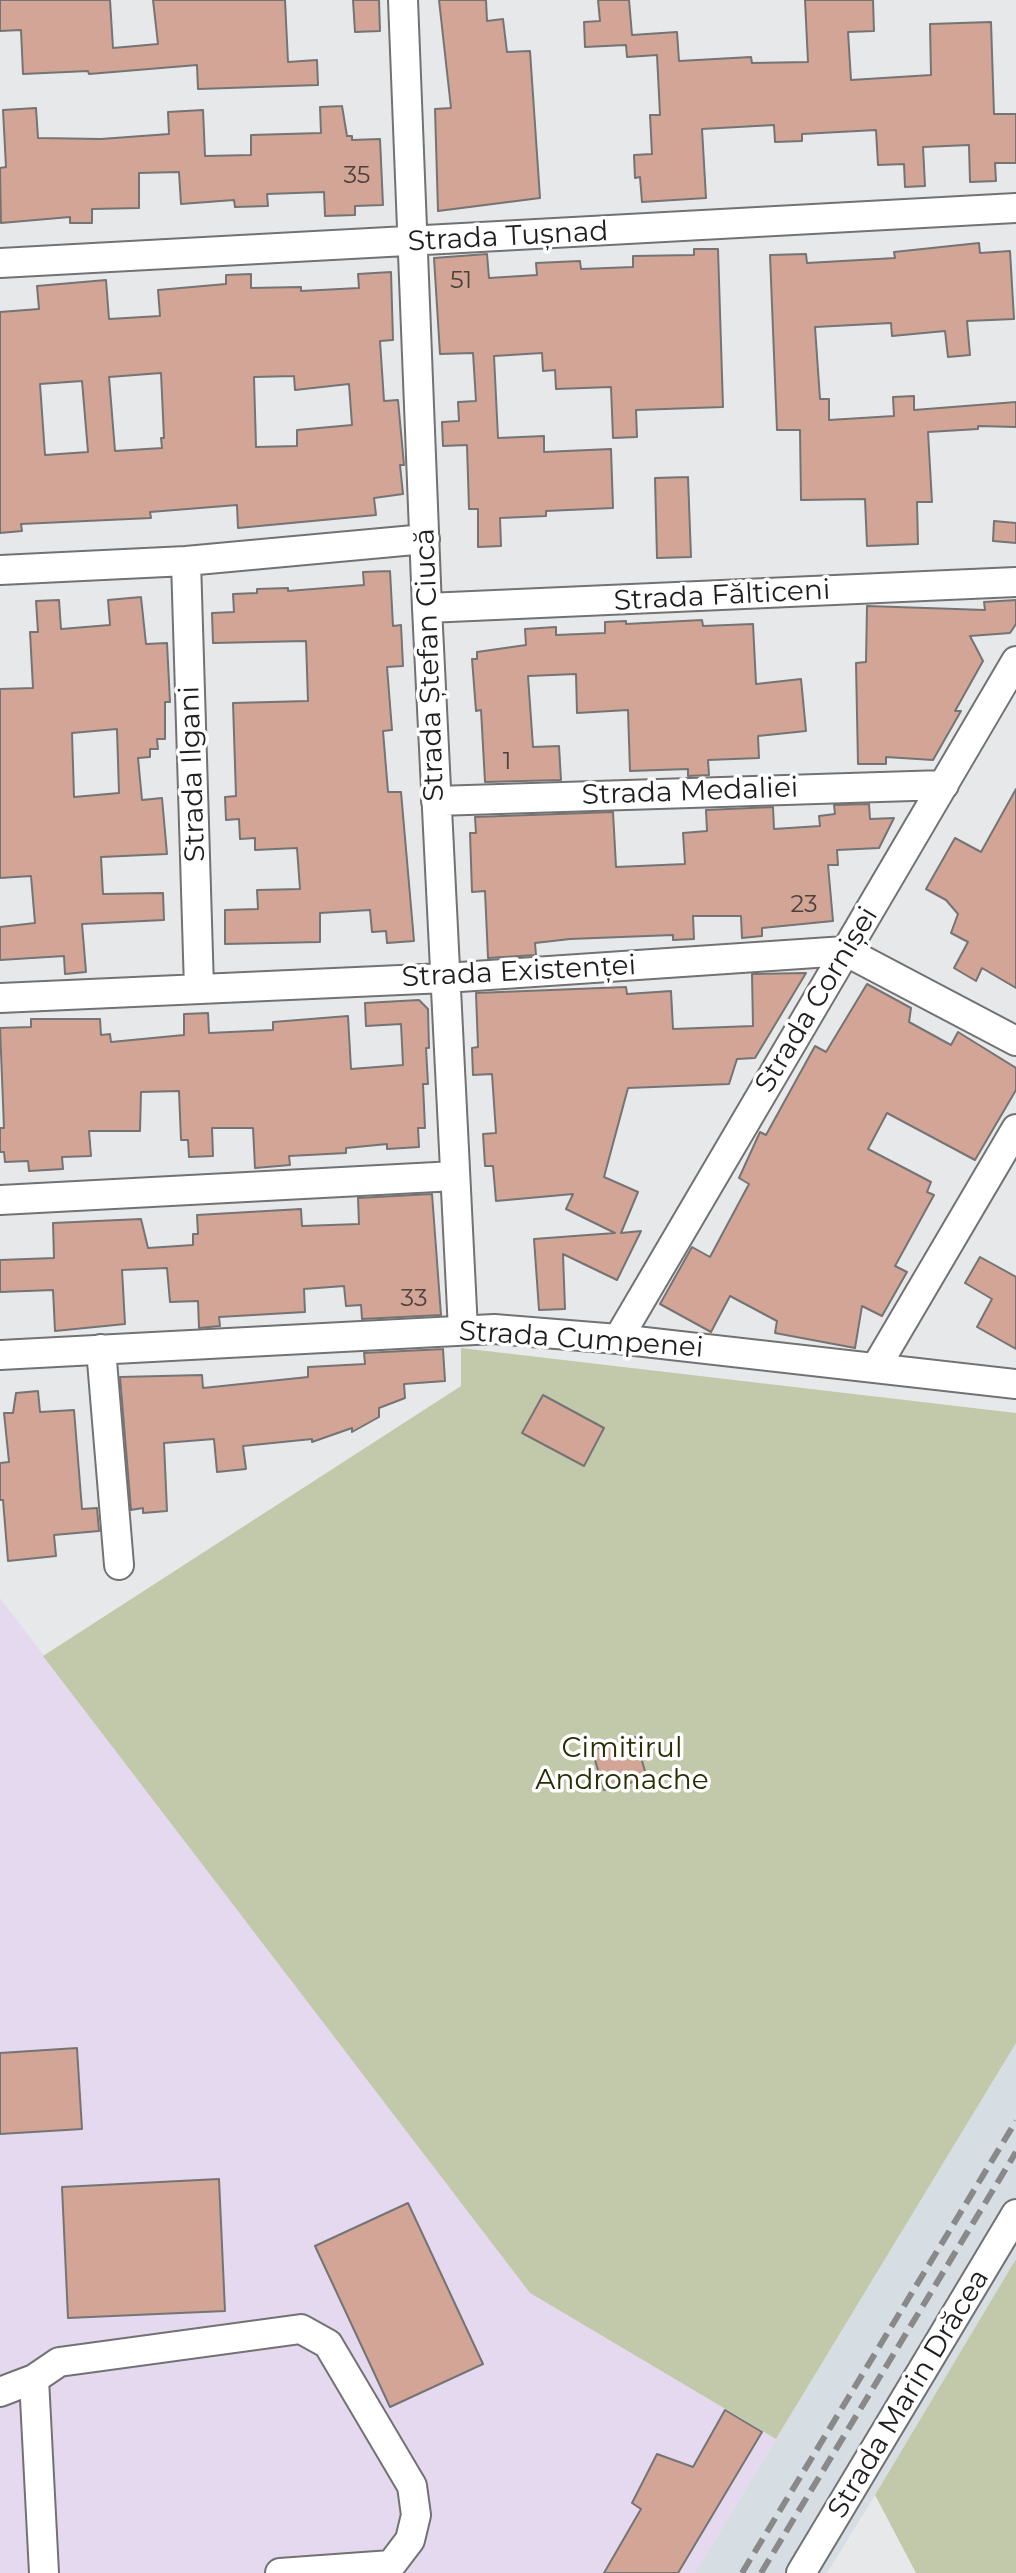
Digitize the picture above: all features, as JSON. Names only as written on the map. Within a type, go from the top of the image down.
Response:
[{"type":"street","name":"Strada Ștefan Ciucă","points":[[403,0],[427,608],[463,1330]]},
{"type":"street","name":"Strada Tușnad","points":[[0,263],[1016,208]]},
{"type":"street","points":[[0,570],[186,561],[425,539]]},
{"type":"street","name":"Strada Ilgani","points":[[186,561],[199,988]]},
{"type":"street","name":"Strada Fălticeni","points":[[427,608],[1016,582]]},
{"type":"street","name":"Strada Cornișei","points":[[618,1339],[1016,661]]},
{"type":"street","name":"Strada Medaliei","points":[[436,801],[944,785]]},
{"type":"street","points":[[845,951],[1016,1041]]},
{"type":"street","name":"Strada Existenței","points":[[0,998],[445,978],[845,951]]},
{"type":"street","points":[[876,1367],[1016,1129]]},
{"type":"street","points":[[0,1200],[455,1176]]},
{"type":"street","name":"Strada Cumpenei","points":[[0,1355],[463,1330],[618,1339],[1016,1384]]},
{"type":"street","points":[[101,1349],[119,1565]]},
{"type":"street","name":"Strada Marin Drăcea","points":[[801,2573],[1016,2214]]},
{"type":"street","points":[[0,2392],[34,2379],[59,2362],[301,2329],[328,2344],[412,2486],[416,2515],[410,2540],[391,2565],[280,2573]]},
{"type":"street","points":[[34,2379],[44,2573]]},
{"type":"shaded area","points":[[0,1598],[530,2293],[776,2439],[695,2573],[0,2573]]},
{"type":"shaded area","points":[[1016,2043],[1016,2259],[875,2495],[827,2573],[695,2573]]},
{"type":"green space","name":"Cimitirul Andronache","points":[[461,1348],[1016,1413],[1016,2043],[776,2439],[530,2293],[43,1656],[461,1386]]},
{"type":"green space","points":[[1016,2259],[1016,2573],[916,2573],[875,2495]]},
{"type":"building","points":[[0,0],[110,0],[113,48],[158,44],[153,0],[285,0],[288,62],[317,60],[318,85],[198,89],[197,65],[89,74],[88,71],[23,74],[21,30],[0,31]]},
{"type":"building","points":[[353,0],[379,0],[380,31],[355,32]]},
{"type":"building","points":[[439,0],[486,0],[487,21],[503,19],[507,52],[530,51],[540,198],[438,211],[435,109],[451,108]]},
{"type":"building","points":[[598,0],[629,0],[632,35],[677,32],[679,61],[751,57],[752,63],[808,62],[805,0],[873,0],[874,31],[848,32],[851,80],[931,75],[930,24],[991,22],[994,114],[1016,114],[1016,163],[995,163],[996,181],[970,182],[969,145],[923,147],[925,186],[905,187],[904,164],[878,165],[876,130],[802,134],[802,141],[775,142],[774,125],[702,129],[706,198],[642,202],[640,177],[635,178],[634,155],[652,154],[650,115],[660,115],[657,55],[627,57],[626,45],[585,47],[584,22],[600,21]]},
{"type":"building","points":[[342,106],[347,136],[352,136],[352,140],[380,139],[383,205],[355,206],[355,215],[325,216],[324,192],[267,194],[268,206],[235,207],[234,200],[181,204],[179,172],[139,173],[139,208],[92,209],[92,223],[70,223],[70,217],[1,223],[0,168],[6,167],[3,110],[36,108],[38,138],[101,139],[169,134],[168,112],[203,110],[205,156],[251,155],[251,135],[321,133],[320,107]]},
{"type":"building","points":[[979,243],[980,253],[1010,251],[1014,319],[967,321],[970,355],[948,357],[945,331],[892,336],[891,323],[815,327],[820,399],[829,399],[829,420],[894,416],[893,397],[914,396],[914,410],[1016,402],[1016,427],[978,426],[978,429],[928,432],[932,502],[917,502],[918,544],[867,546],[865,499],[801,500],[800,430],[777,430],[770,255],[806,254],[807,263],[895,258],[894,252]]},
{"type":"building","points":[[694,249],[718,249],[723,407],[636,410],[637,437],[613,438],[611,387],[556,389],[555,370],[543,371],[542,353],[494,356],[498,438],[544,436],[544,452],[611,449],[613,508],[546,511],[546,516],[500,518],[501,546],[478,547],[478,509],[469,509],[467,445],[443,446],[442,422],[459,421],[458,402],[476,401],[473,353],[440,354],[434,258],[487,254],[489,278],[537,275],[536,263],[580,261],[581,269],[633,267],[633,256],[694,255]]},
{"type":"building","points":[[391,272],[393,340],[380,341],[384,401],[398,400],[404,465],[400,465],[403,494],[374,498],[376,515],[238,528],[237,505],[150,512],[151,518],[21,524],[22,531],[0,533],[0,312],[39,309],[37,286],[106,280],[109,319],[160,316],[158,290],[226,284],[226,275],[251,274],[251,288],[301,287],[301,291],[359,288],[358,274]],"holes":[[[161,373],[162,448],[115,451],[109,377]],[[294,376],[295,390],[349,384],[352,425],[297,430],[297,446],[256,447],[254,377]],[[82,381],[88,452],[45,455],[40,384]]]},
{"type":"building","points":[[688,477],[691,557],[657,558],[655,478]]},
{"type":"building","points":[[994,521],[1016,523],[1016,543],[993,541]]},
{"type":"building","points":[[390,571],[393,626],[401,625],[403,666],[387,667],[392,730],[383,731],[388,792],[401,792],[414,941],[387,943],[386,931],[372,932],[370,910],[320,913],[320,942],[225,944],[225,910],[258,909],[257,890],[300,889],[297,848],[255,850],[255,838],[240,839],[239,819],[226,820],[225,797],[236,796],[233,703],[308,701],[306,641],[213,643],[212,613],[234,612],[233,594],[257,593],[257,589],[288,588],[288,591],[364,585],[363,572]]},
{"type":"building","points":[[141,597],[146,644],[167,643],[170,702],[165,702],[165,739],[157,739],[158,749],[150,749],[150,757],[138,758],[142,800],[162,798],[167,854],[101,857],[103,894],[163,893],[164,920],[82,924],[86,972],[65,974],[64,956],[0,960],[0,927],[35,923],[31,876],[0,878],[0,689],[33,688],[30,632],[38,632],[36,601],[59,600],[61,629],[110,625],[108,600]],"holes":[[[117,729],[119,793],[74,797],[72,733]]]},
{"type":"building","points":[[1016,600],[1016,624],[1010,633],[970,636],[983,661],[955,711],[961,711],[933,760],[886,757],[886,764],[858,764],[856,663],[866,662],[867,606],[985,610],[984,602]]},
{"type":"building","points":[[702,620],[703,626],[753,624],[756,684],[801,679],[806,731],[758,736],[759,758],[708,760],[709,775],[688,776],[688,769],[630,771],[628,710],[577,713],[576,674],[528,676],[533,747],[559,746],[561,780],[485,782],[481,710],[476,711],[472,659],[477,659],[477,652],[526,645],[525,629],[556,627],[556,635],[605,633],[605,622],[626,621],[626,624]]},
{"type":"building","points":[[1016,789],[1016,988],[982,968],[976,981],[954,968],[968,942],[951,933],[958,914],[946,900],[926,889],[955,838],[981,852]]},
{"type":"building","points":[[869,804],[870,819],[894,818],[879,848],[837,850],[838,865],[828,865],[833,921],[762,928],[762,936],[742,938],[741,916],[693,916],[694,939],[673,940],[673,935],[570,939],[535,943],[536,955],[488,958],[485,891],[472,892],[470,833],[476,833],[475,817],[613,812],[616,867],[685,864],[683,833],[707,831],[706,810],[773,807],[774,829],[820,826],[819,816],[835,814],[834,805]]},
{"type":"building","points":[[806,973],[755,1058],[737,1059],[729,1084],[628,1088],[604,1177],[638,1192],[621,1233],[641,1231],[617,1280],[563,1254],[565,1309],[539,1310],[534,1239],[615,1233],[566,1209],[573,1194],[496,1201],[493,1166],[485,1166],[483,1134],[496,1133],[492,1074],[473,1075],[472,1048],[478,1047],[476,993],[626,987],[627,994],[671,991],[673,1029],[753,1026],[752,974]]},
{"type":"building","points":[[867,984],[911,1008],[909,1022],[951,1045],[958,1032],[1016,1068],[1016,1090],[975,1160],[887,1113],[868,1149],[931,1182],[927,1192],[934,1195],[895,1266],[907,1272],[882,1316],[862,1306],[855,1348],[775,1333],[777,1321],[730,1296],[711,1332],[660,1304],[692,1247],[710,1257],[749,1184],[739,1178],[760,1132],[766,1135],[815,1046],[826,1052]]},
{"type":"building","points":[[419,1000],[428,1009],[429,1048],[426,1048],[428,1084],[423,1084],[425,1128],[418,1128],[419,1147],[387,1149],[387,1144],[346,1148],[346,1153],[289,1156],[290,1165],[255,1168],[253,1128],[212,1128],[213,1156],[189,1157],[188,1140],[181,1140],[179,1091],[141,1092],[140,1131],[89,1131],[91,1156],[62,1157],[63,1169],[29,1171],[28,1161],[5,1162],[4,1152],[0,1152],[0,1128],[4,1128],[0,1028],[31,1027],[31,1019],[100,1019],[101,1035],[110,1034],[111,1042],[184,1035],[184,1014],[208,1013],[209,1033],[273,1030],[273,1022],[348,1016],[351,1069],[403,1065],[401,1024],[366,1026],[365,1003]]},
{"type":"building","points":[[432,1194],[441,1315],[362,1319],[361,1305],[346,1306],[344,1286],[304,1289],[305,1312],[219,1317],[220,1326],[199,1328],[198,1301],[170,1302],[167,1268],[122,1270],[125,1324],[55,1331],[53,1290],[0,1292],[0,1260],[54,1258],[53,1223],[141,1219],[148,1248],[193,1245],[193,1234],[198,1234],[197,1215],[301,1209],[302,1226],[359,1224],[358,1198]]},
{"type":"building","points":[[980,1257],[1016,1277],[1016,1349],[977,1327],[992,1299],[965,1283]]},
{"type":"building","points":[[443,1349],[445,1381],[404,1384],[405,1398],[379,1408],[379,1417],[352,1432],[352,1428],[312,1442],[312,1439],[243,1446],[246,1469],[217,1472],[214,1439],[164,1443],[167,1511],[143,1513],[143,1508],[131,1510],[120,1377],[202,1375],[203,1388],[308,1377],[308,1367],[365,1364],[364,1353]]},
{"type":"building","points":[[38,1391],[40,1412],[74,1410],[82,1509],[97,1508],[99,1531],[54,1535],[56,1556],[8,1561],[3,1500],[0,1500],[0,1463],[9,1462],[4,1413],[13,1413],[16,1393]]},
{"type":"building","points":[[543,1395],[604,1428],[584,1466],[522,1433]]},
{"type":"building","points":[[635,1737],[647,1778],[604,1790],[592,1750]]},
{"type":"building","points":[[77,2048],[82,2129],[0,2134],[0,2053]]},
{"type":"building","points":[[219,2179],[225,2311],[68,2318],[62,2187]]},
{"type":"building","points":[[408,2203],[483,2364],[390,2407],[315,2246]]},
{"type":"building","points":[[725,2410],[762,2432],[678,2573],[604,2573],[641,2509],[632,2503],[657,2454],[693,2467]]},
{"type":"railway","points":[[742,2573],[1016,2121]]},
{"type":"railway","points":[[761,2573],[1016,2152]]}]
